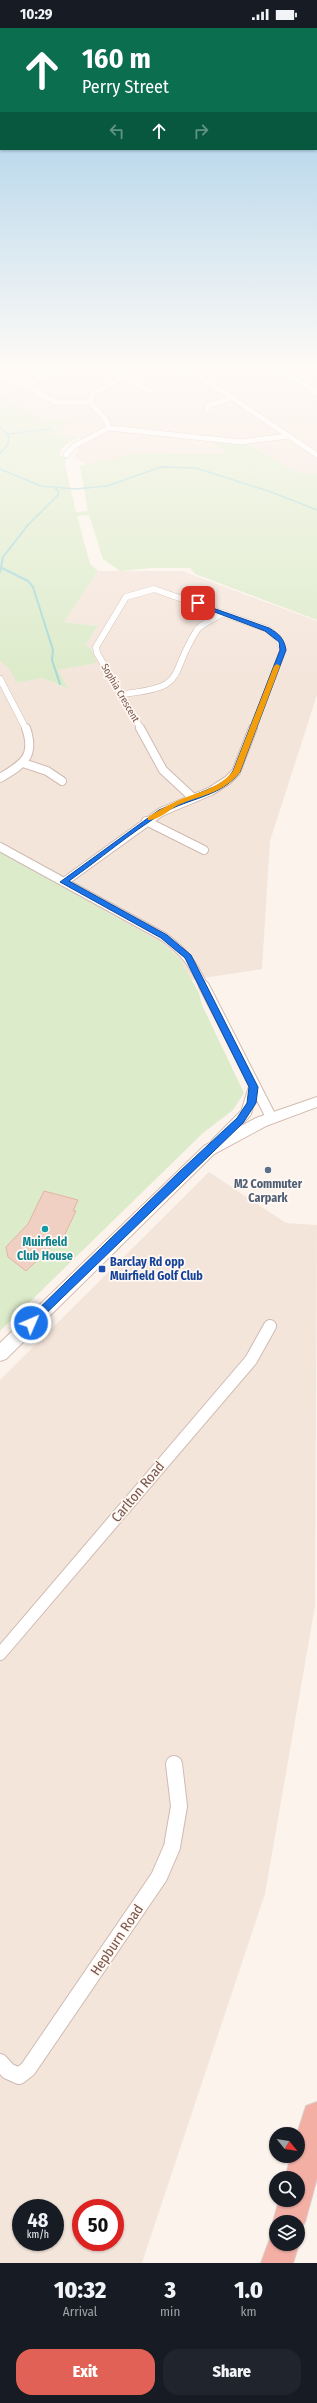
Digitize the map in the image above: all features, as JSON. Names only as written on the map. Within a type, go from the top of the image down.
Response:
[{"type":"highway","points":[[303,2171],[317,2117]]},
{"type":"highway","points":[[277,2263],[281,2251]]},
{"type":"main road","points":[[0,1354],[209,1150],[241,1130],[271,1117],[317,1102]]},
{"type":"street","name":"Sophia Crescent","points":[[192,797],[163,770],[122,694],[101,660],[96,646],[122,602],[132,594],[142,591],[165,591],[223,613]]},
{"type":"street","points":[[64,882],[146,821],[176,804],[218,788],[229,780],[236,772],[283,650],[282,642],[277,635],[223,613],[198,629],[174,680],[168,685],[150,691],[122,694]]},
{"type":"street","points":[[0,678],[31,742],[32,749],[23,763],[0,778]]},
{"type":"street","points":[[23,763],[47,771],[62,781]]},
{"type":"street","points":[[146,821],[204,850]]},
{"type":"street","points":[[0,846],[164,937],[185,953],[193,964],[254,1087],[271,1117]]},
{"type":"street","points":[[209,1150],[246,1115],[252,1103],[254,1087]]},
{"type":"street","name":"Carlton Road","points":[[0,1654],[251,1360],[270,1326]]},
{"type":"street","name":"Hepburn Road","points":[[0,2062],[8,2071],[19,2076],[28,2070],[159,1877],[172,1847],[179,1806],[174,1764]]},
{"type":"shaded area","points":[[290,469],[317,469],[317,474]]},
{"type":"shaded area","points":[[98,571],[182,571],[317,621],[317,695],[270,841],[262,969],[191,980],[172,952],[0,857],[0,661],[9,669],[17,683],[43,678],[67,689],[57,670],[96,663],[91,649],[86,645],[96,626],[64,622]]},
{"type":"shaded area","points":[[209,1172],[286,1223],[317,1225],[315,1606],[265,1894],[142,2263],[0,2263],[0,1380]]},
{"type":"green space","points":[[0,469],[66,469],[76,512],[88,511],[81,469],[290,469],[317,474],[317,620],[195,574],[190,568],[151,568],[120,571],[103,559],[89,515],[77,516],[90,564],[98,571],[64,622],[97,626],[86,645],[91,649],[97,663],[58,670],[68,689],[43,678],[17,683],[9,669],[0,661]]},
{"type":"green space","points":[[0,852],[162,943],[179,958],[199,993],[202,1005],[244,1093],[233,1110],[203,1133],[0,1331]]},
{"type":"building","name":"Muirfield Club House","points":[[44,1191],[78,1200],[73,1211],[76,1211],[65,1234],[26,1271],[8,1257],[6,1247],[28,1224]]},
{"type":"waterway","points":[[1,469],[41,486],[75,489],[107,486],[154,469]]},
{"type":"waterway","points":[[200,469],[271,492],[317,510]]},
{"type":"waterway","points":[[28,525],[58,495],[59,492],[55,488]]},
{"type":"waterway","points":[[0,572],[3,557],[28,525]]},
{"type":"waterway","points":[[2,568],[28,581],[33,587],[53,650],[52,660],[60,684]]},
{"type":"slow traffic","points":[[151,818],[176,804],[218,788],[229,780],[236,772],[277,666]]},
{"type":"place","name":"M2 Commuter Carpark","points":[[268,1170]]},
{"type":"place","name":"Muirfield Club House","points":[[45,1229]]},
{"type":"place","name":"Barclay Rd opp Muirfield Golf Club","points":[[102,1269]]},
{"type":"route","points":[[31,1323],[182,1174],[240,1121],[246,1115],[252,1103],[254,1087],[193,964],[188,957],[175,944],[164,937],[64,882],[146,821],[176,804],[218,788],[229,780],[236,772],[283,650],[282,642],[277,635],[267,629],[198,603]]}]
